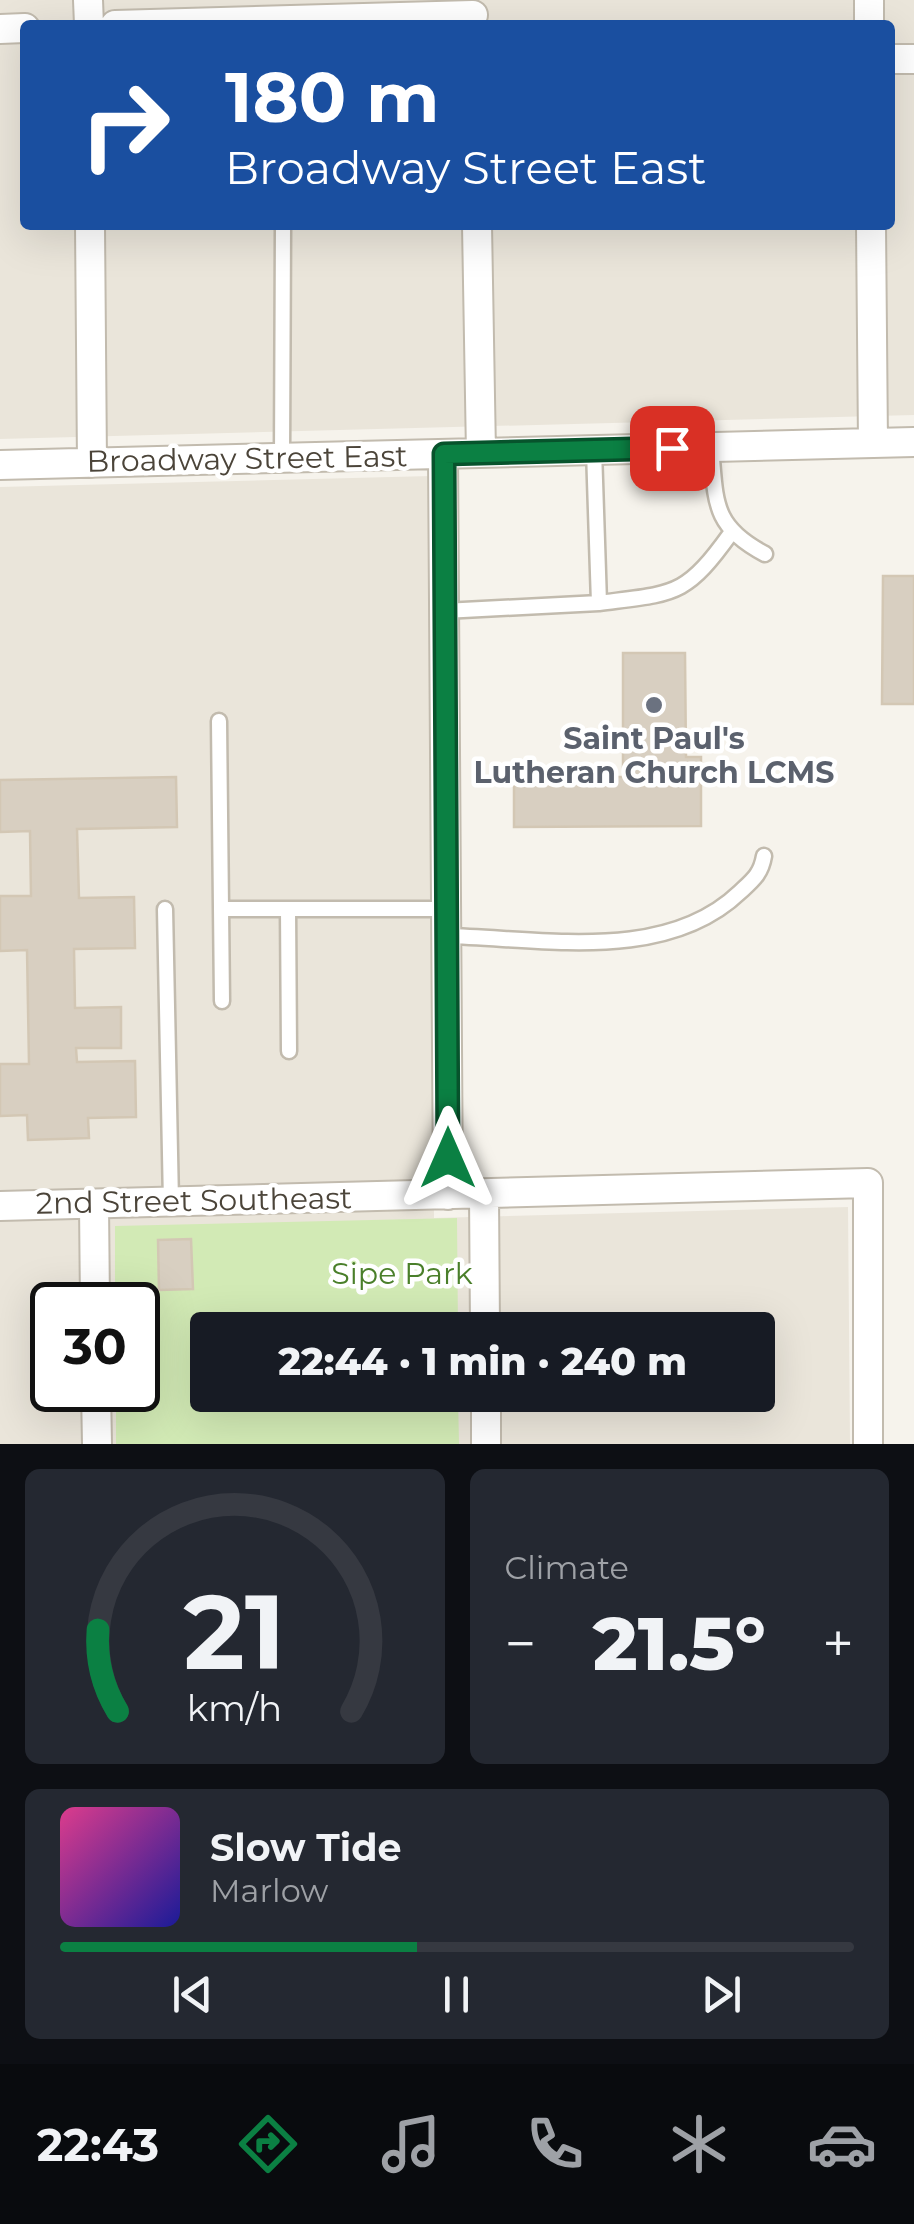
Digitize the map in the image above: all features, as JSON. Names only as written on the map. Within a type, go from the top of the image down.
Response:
[{"type":"street","points":[[200,20],[473,13]]},
{"type":"street","points":[[90,230],[92,463]]},
{"type":"street","points":[[477,230],[480,453]]},
{"type":"street","points":[[871,230],[873,443]]},
{"type":"street","name":"Broadway Street East","points":[[0,465],[914,442]]},
{"type":"street","points":[[444,454],[448,1195]]},
{"type":"street","name":"2nd Street Southeast","points":[[0,1206],[868,1183],[868,1444]]},
{"type":"street","points":[[484,1194],[485,1312]]},
{"type":"street","points":[[94,1205],[95,1282]]},
{"type":"street","points":[[96,1412],[96,1444]]},
{"type":"street","points":[[486,1412],[486,1444]]},
{"type":"lane","points":[[282,458],[283,230]]},
{"type":"lane","points":[[711,447],[716,505],[731,532],[764,554]]},
{"type":"lane","points":[[594,450],[600,602]]},
{"type":"lane","points":[[444,611],[600,602],[663,594],[690,585],[731,532]]},
{"type":"lane","points":[[219,721],[222,1001]]},
{"type":"lane","points":[[222,909],[288,909],[651,939],[722,910],[762,872],[764,856]]},
{"type":"lane","points":[[165,909],[171,1203]]},
{"type":"lane","points":[[288,909],[290,1051]]},
{"type":"shaded area","points":[[0,0],[914,0],[914,415],[0,439]]},
{"type":"shaded area","points":[[431,476],[434,1218],[848,1207],[850,1444],[0,1444],[0,487]]},
{"type":"green space","name":"Sipe Park","points":[[457,1218],[458,1312],[190,1312],[190,1412],[458,1412],[459,1444],[116,1444],[116,1412],[160,1412],[160,1282],[115,1282],[115,1226]]},
{"type":"building","points":[[883,576],[914,576],[914,704],[882,704]]},
{"type":"building","name":"Saint Paul's Lutheran Church LCMS","points":[[623,653],[685,653],[686,757],[701,757],[701,826],[514,827],[514,777],[623,777]]},
{"type":"building","points":[[176,777],[177,827],[77,829],[79,898],[134,897],[135,948],[74,949],[75,1008],[121,1007],[121,1048],[76,1048],[77,1062],[135,1061],[136,1117],[88,1118],[89,1138],[28,1140],[27,1115],[0,1116],[0,1064],[29,1064],[27,950],[0,951],[0,896],[31,896],[30,831],[0,832],[0,780]]},
{"type":"building","points":[[191,1239],[193,1289],[160,1290],[158,1240]]},
{"type":"place","name":"Saint Paul's Lutheran Church LCMS","points":[[654,705]]},
{"type":"route","points":[[448,1158],[444,454],[672,448]]}]
